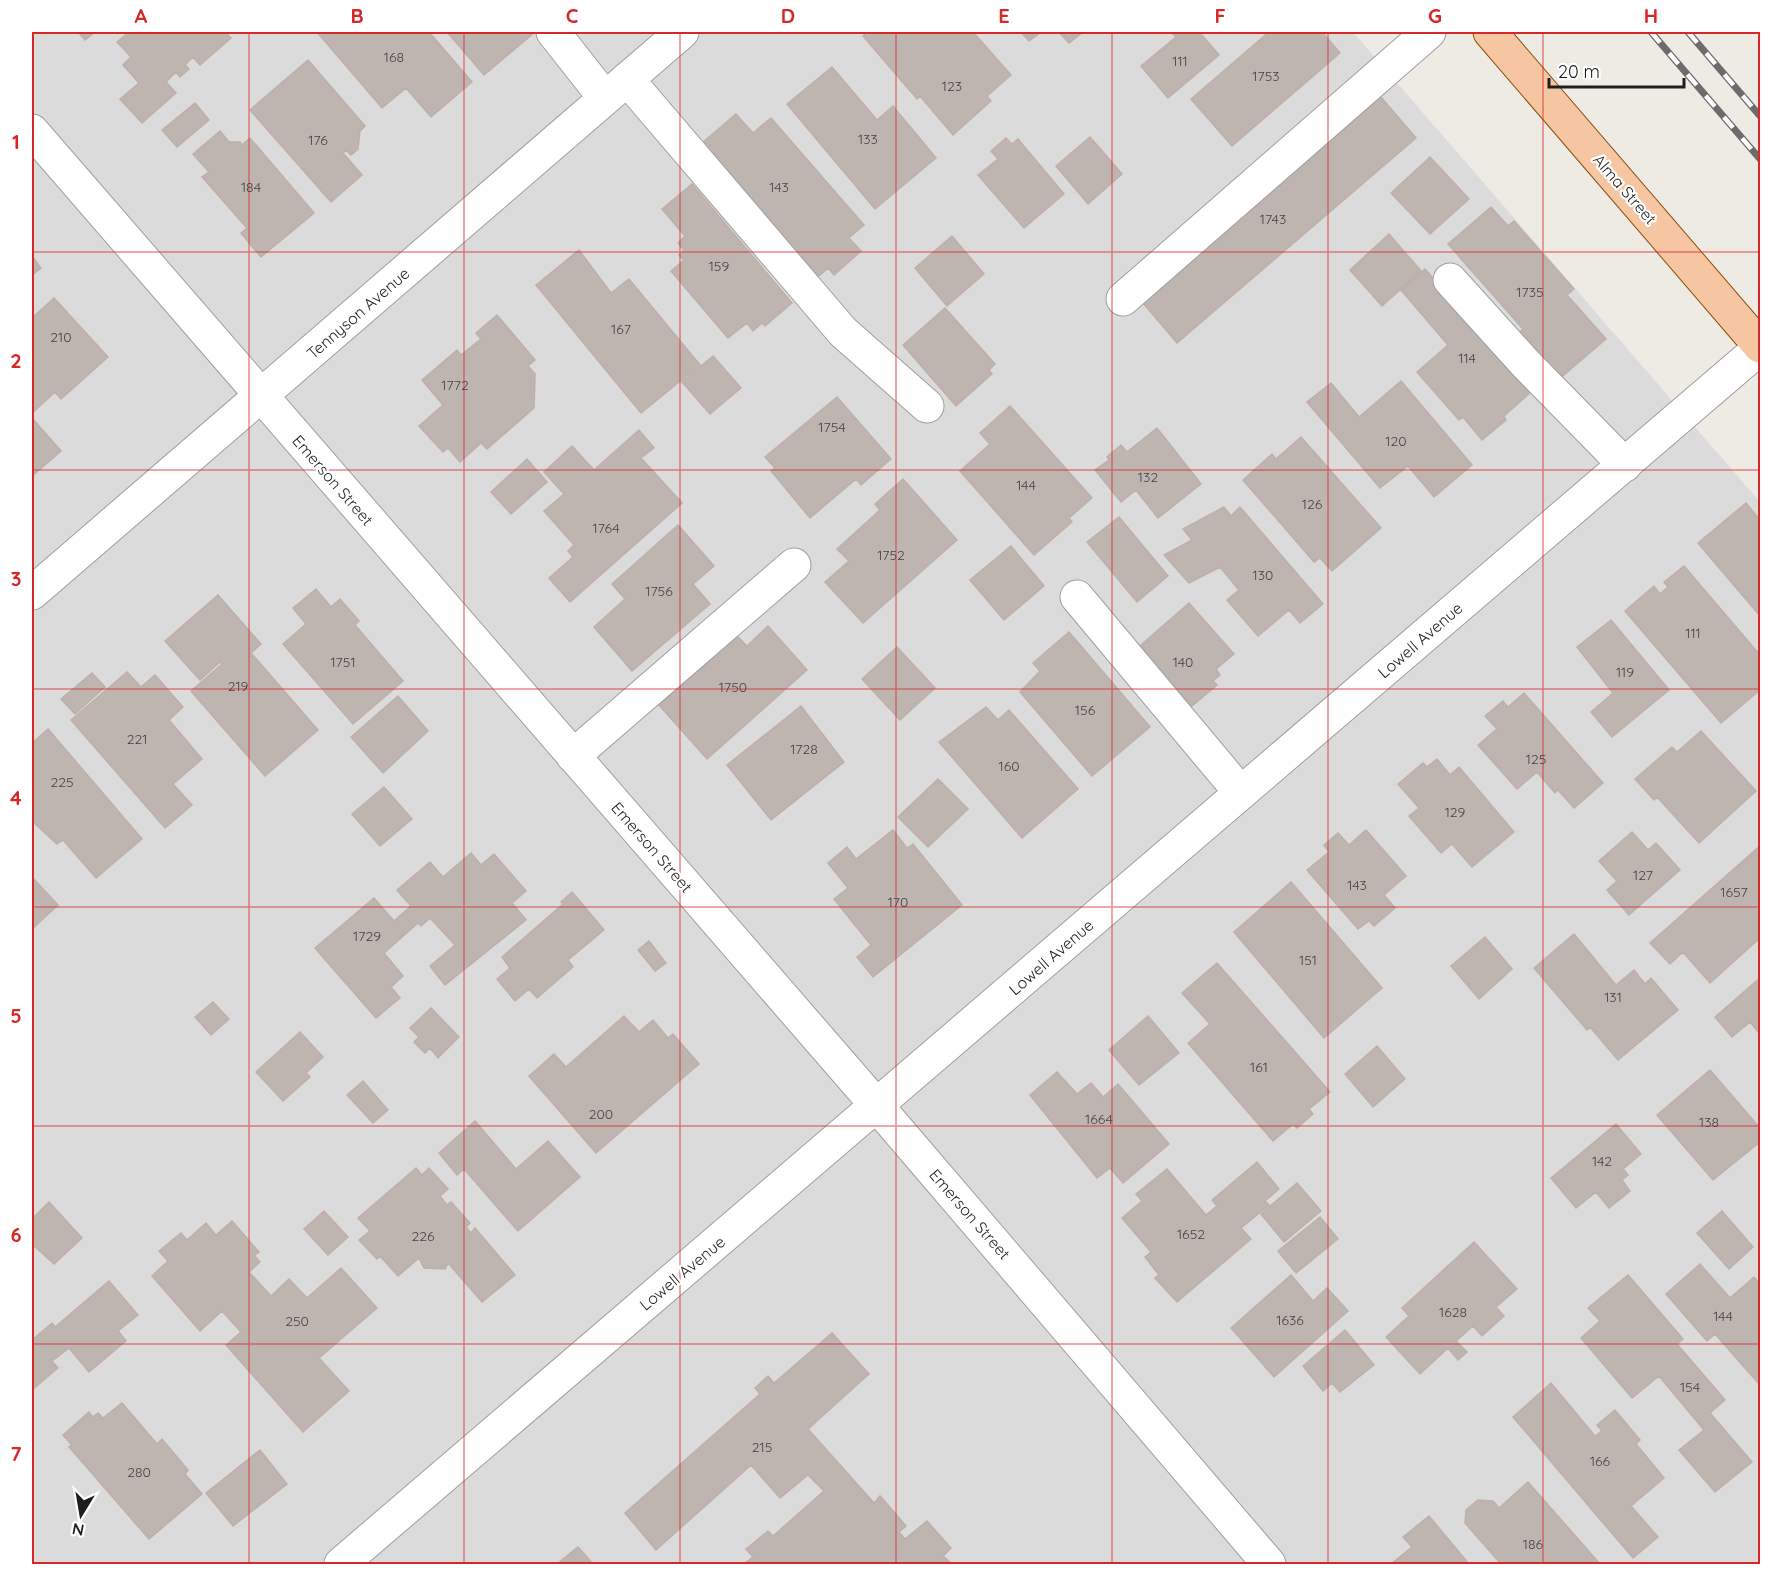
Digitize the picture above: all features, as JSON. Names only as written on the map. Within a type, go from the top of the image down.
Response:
[{"type":"main road","name":"Alma Street","points":[[1490,32],[1761,347]]},
{"type":"street","points":[[553,32],[616,88],[843,332],[927,406]]},
{"type":"street","name":"Tennyson Avenue","points":[[32,593],[682,32]]},
{"type":"street","points":[[1123,298],[1429,32]]},
{"type":"street","name":"Emerson Street","points":[[32,131],[878,1107],[1269,1564]]},
{"type":"street","points":[[1450,280],[1526,364],[1625,465]]},
{"type":"street","name":"Lowell Avenue","points":[[341,1564],[878,1107],[1761,347]]},
{"type":"street","points":[[573,756],[794,565]]},
{"type":"street","points":[[1077,597],[1241,794]]},
{"type":"shaded area","points":[[32,32],[1353,32],[1760,502],[1760,1564],[32,1564]]},
{"type":"building","points":[[78,32],[95,32],[85,40]]},
{"type":"building","points":[[129,32],[225,32],[231,38],[200,65],[193,57],[185,65],[189,69],[180,77],[176,72],[166,82],[176,93],[142,123],[120,99],[139,83],[123,65],[131,57],[117,42]]},
{"type":"building","points":[[317,32],[429,32],[472,82],[431,117],[406,88],[382,108]]},
{"type":"building","points":[[447,32],[535,32],[484,75]]},
{"type":"building","points":[[868,32],[973,32],[1011,75],[987,96],[991,101],[953,135],[920,96],[917,99],[863,36]]},
{"type":"building","points":[[1021,32],[1041,32],[1029,41]]},
{"type":"building","points":[[1059,32],[1083,32],[1069,43]]},
{"type":"building","points":[[1171,32],[1204,32],[1201,34],[1219,55],[1168,98],[1141,66],[1176,37]]},
{"type":"building","points":[[1269,32],[1322,32],[1340,53],[1232,146],[1191,99]]},
{"type":"building","points":[[308,60],[365,126],[360,131],[358,149],[351,155],[346,150],[343,153],[362,175],[331,202],[250,110]]},
{"type":"building","points":[[832,67],[877,120],[893,106],[936,158],[875,209],[787,104]]},
{"type":"building","points":[[1380,96],[1416,138],[1177,343],[1143,303],[1247,194],[1256,205],[1289,177],[1282,170],[1307,148],[1313,155],[1336,135],[1330,128]]},
{"type":"building","points":[[195,103],[209,120],[177,147],[162,130]]},
{"type":"building","points":[[736,114],[753,133],[771,118],[864,225],[849,238],[861,251],[834,275],[828,268],[811,283],[695,149]]},
{"type":"building","points":[[220,131],[229,142],[240,142],[242,145],[250,138],[314,213],[261,257],[241,233],[247,228],[202,177],[209,172],[193,154]]},
{"type":"building","points":[[1090,137],[1122,174],[1088,204],[1056,166]]},
{"type":"building","points":[[1006,138],[1012,144],[1018,139],[1064,194],[1024,228],[978,175],[998,159],[991,151]]},
{"type":"building","points":[[1430,157],[1469,199],[1430,234],[1391,193]]},
{"type":"building","points":[[692,184],[792,303],[765,326],[762,323],[753,331],[747,323],[728,338],[671,271],[684,260],[679,255],[684,250],[678,243],[685,236],[662,209]]},
{"type":"building","points":[[1491,207],[1508,226],[1514,221],[1574,289],[1567,295],[1606,339],[1558,380],[1518,334],[1523,329],[1448,244]]},
{"type":"building","points":[[1389,234],[1421,271],[1382,306],[1350,270]]},
{"type":"building","points":[[952,236],[984,274],[947,306],[915,268]]},
{"type":"building","points":[[579,250],[611,293],[629,279],[700,365],[641,413],[536,285]]},
{"type":"building","points":[[32,256],[41,268],[32,275]]},
{"type":"building","points":[[1425,269],[1531,392],[1504,416],[1506,420],[1482,440],[1463,417],[1459,420],[1417,372],[1448,345],[1401,290]]},
{"type":"building","points":[[54,298],[108,357],[61,399],[55,392],[32,413],[32,318]]},
{"type":"building","points":[[945,308],[995,364],[989,370],[992,374],[956,406],[903,345]]},
{"type":"building","points":[[497,315],[535,360],[528,366],[535,374],[534,408],[487,449],[481,443],[460,462],[448,448],[443,452],[419,426],[443,405],[422,380],[457,350],[461,355],[481,339],[476,333]]},
{"type":"building","points":[[713,356],[741,388],[710,414],[682,382]]},
{"type":"building","points":[[1401,381],[1472,465],[1434,497],[1408,466],[1380,488],[1307,402],[1331,383],[1359,417]]},
{"type":"building","points":[[837,397],[891,459],[861,485],[856,479],[810,518],[771,471],[775,468],[765,457]]},
{"type":"building","points":[[1010,406],[1092,498],[1069,518],[1072,522],[1034,555],[960,471],[990,444],[980,433]]},
{"type":"building","points":[[32,418],[61,451],[32,476]]},
{"type":"building","points":[[1157,428],[1201,484],[1158,518],[1136,490],[1121,502],[1095,470],[1109,460],[1107,457],[1121,445],[1127,452]]},
{"type":"building","points":[[639,430],[654,448],[641,458],[682,503],[570,602],[549,578],[573,557],[568,551],[574,545],[544,511],[564,494],[544,472],[572,446],[594,470]]},
{"type":"building","points":[[1301,437],[1381,528],[1332,571],[1320,558],[1314,562],[1243,480],[1272,454],[1276,459]]},
{"type":"building","points":[[527,459],[547,482],[511,514],[491,492]]},
{"type":"building","points":[[903,479],[957,540],[863,623],[825,582],[849,561],[837,549],[880,510],[875,504]]},
{"type":"building","points":[[1746,503],[1760,520],[1760,616],[1698,543]]},
{"type":"building","points":[[1224,507],[1231,516],[1240,507],[1323,604],[1300,623],[1289,610],[1258,636],[1227,600],[1239,590],[1220,567],[1189,583],[1164,555],[1192,540],[1183,529]]},
{"type":"building","points":[[1119,517],[1168,576],[1137,602],[1087,542]]},
{"type":"building","points":[[678,525],[714,566],[693,584],[710,604],[632,671],[594,627],[625,599],[612,584]]},
{"type":"building","points":[[1011,546],[1044,586],[1004,620],[970,580]]},
{"type":"building","points":[[1684,566],[1760,655],[1760,690],[1721,723],[1625,611],[1654,586],[1660,594],[1668,587],[1664,582]]},
{"type":"building","points":[[316,589],[331,607],[340,599],[359,621],[355,625],[403,681],[353,724],[283,644],[306,624],[293,608]]},
{"type":"building","points":[[218,595],[261,644],[251,653],[318,730],[265,776],[191,691],[222,664],[220,662],[200,680],[165,641]]},
{"type":"building","points":[[1189,603],[1234,654],[1216,669],[1220,675],[1213,681],[1217,685],[1185,712],[1133,652]]},
{"type":"building","points":[[1611,620],[1669,690],[1612,737],[1591,712],[1613,693],[1577,647]]},
{"type":"building","points":[[768,626],[807,670],[707,759],[659,705],[737,636],[747,646]]},
{"type":"building","points":[[1069,632],[1150,727],[1092,776],[1020,692],[1040,671],[1033,663]]},
{"type":"building","points":[[897,647],[935,688],[900,720],[862,679]]},
{"type":"building","points":[[127,672],[141,687],[155,675],[183,707],[169,720],[202,759],[173,784],[192,805],[165,828],[71,720]]},
{"type":"building","points":[[92,673],[105,687],[75,714],[61,699]]},
{"type":"building","points":[[1524,693],[1603,783],[1574,808],[1558,790],[1555,793],[1537,772],[1517,789],[1478,745],[1497,729],[1485,716],[1503,701],[1508,707]]},
{"type":"building","points":[[398,696],[428,731],[383,773],[351,737]]},
{"type":"building","points":[[801,706],[844,762],[771,820],[727,765]]},
{"type":"building","points":[[986,707],[998,720],[1009,710],[1078,789],[1022,838],[939,742]]},
{"type":"building","points":[[48,729],[142,839],[96,878],[63,840],[57,844],[32,821],[32,743]]},
{"type":"building","points":[[1701,731],[1756,791],[1699,843],[1657,797],[1654,800],[1635,779],[1672,747],[1677,752]]},
{"type":"building","points":[[1437,759],[1450,775],[1459,767],[1514,832],[1472,867],[1452,844],[1441,853],[1409,816],[1419,808],[1398,784],[1423,763],[1427,767]]},
{"type":"building","points":[[938,779],[968,809],[928,847],[898,817]]},
{"type":"building","points":[[384,787],[412,819],[380,846],[352,814]]},
{"type":"building","points":[[893,830],[907,848],[913,844],[962,905],[873,977],[857,957],[871,945],[834,899],[848,888],[828,863],[847,847],[856,859]]},
{"type":"building","points":[[1366,830],[1406,876],[1384,895],[1395,908],[1374,926],[1369,921],[1358,929],[1307,870],[1329,852],[1324,845],[1338,833],[1349,845]]},
{"type":"building","points":[[1632,832],[1648,850],[1656,843],[1680,870],[1629,915],[1607,890],[1617,881],[1599,861]]},
{"type":"building","points":[[1760,846],[1760,938],[1710,983],[1683,952],[1670,964],[1650,943]]},
{"type":"building","points":[[471,853],[481,865],[494,854],[526,891],[512,903],[526,920],[445,985],[430,966],[455,945],[430,918],[421,926],[418,923],[384,953],[403,976],[391,987],[400,998],[376,1018],[315,948],[374,898],[394,921],[411,906],[397,890],[430,862],[443,877]]},
{"type":"building","points":[[32,877],[58,905],[32,929]]},
{"type":"building","points":[[1291,882],[1382,988],[1324,1038],[1234,932]]},
{"type":"building","points":[[572,892],[604,930],[568,960],[573,967],[537,998],[529,989],[515,1001],[497,979],[510,968],[502,957],[563,904],[561,902]]},
{"type":"building","points":[[1574,934],[1616,985],[1634,970],[1645,984],[1651,978],[1678,1010],[1618,1060],[1590,1027],[1587,1030],[1534,968]]},
{"type":"building","points":[[1485,937],[1512,969],[1479,999],[1451,966]]},
{"type":"building","points":[[649,941],[666,963],[655,971],[638,950]]},
{"type":"building","points":[[1217,963],[1330,1092],[1309,1109],[1313,1114],[1297,1128],[1293,1124],[1273,1141],[1188,1043],[1210,1024],[1182,993]]},
{"type":"building","points":[[1760,978],[1760,1034],[1750,1022],[1732,1037],[1715,1017]]},
{"type":"building","points":[[213,1002],[229,1019],[211,1035],[195,1017]]},
{"type":"building","points":[[431,1008],[459,1037],[438,1058],[430,1048],[425,1053],[414,1042],[419,1037],[410,1028]]},
{"type":"building","points":[[624,1016],[639,1032],[653,1020],[668,1038],[673,1034],[699,1064],[596,1153],[529,1076],[554,1054],[566,1067]]},
{"type":"building","points":[[1148,1016],[1179,1053],[1139,1085],[1109,1050]]},
{"type":"building","points":[[300,1032],[323,1057],[306,1073],[310,1077],[283,1101],[256,1072]]},
{"type":"building","points":[[1377,1046],[1405,1079],[1373,1107],[1345,1074]]},
{"type":"building","points":[[1710,1070],[1760,1128],[1760,1142],[1713,1180],[1657,1115]]},
{"type":"building","points":[[1057,1072],[1077,1094],[1091,1083],[1103,1097],[1118,1084],[1169,1144],[1123,1183],[1110,1168],[1097,1178],[1030,1095]]},
{"type":"building","points":[[363,1081],[388,1110],[373,1123],[347,1095]]},
{"type":"building","points":[[475,1121],[516,1169],[548,1141],[580,1177],[518,1231],[464,1169],[457,1175],[439,1153]]},
{"type":"building","points":[[1616,1124],[1641,1154],[1623,1169],[1628,1175],[1622,1180],[1630,1191],[1609,1208],[1596,1192],[1576,1208],[1551,1178]]},
{"type":"building","points":[[1257,1162],[1279,1189],[1265,1201],[1269,1205],[1241,1228],[1251,1239],[1177,1302],[1155,1278],[1159,1275],[1145,1257],[1151,1252],[1122,1218],[1142,1201],[1136,1194],[1167,1169],[1206,1215],[1217,1206],[1212,1200]]},
{"type":"building","points":[[416,1168],[422,1175],[429,1168],[448,1189],[440,1196],[447,1205],[451,1202],[470,1223],[466,1227],[471,1233],[475,1228],[515,1275],[482,1302],[448,1263],[445,1269],[424,1268],[419,1258],[398,1276],[380,1256],[377,1259],[359,1240],[370,1231],[358,1218]]},
{"type":"building","points":[[1297,1183],[1321,1211],[1284,1242],[1261,1214]]},
{"type":"building","points":[[49,1202],[82,1238],[54,1264],[32,1244],[32,1219]]},
{"type":"building","points":[[324,1211],[348,1237],[328,1255],[304,1229]]},
{"type":"building","points":[[1722,1211],[1753,1247],[1729,1269],[1697,1233]]},
{"type":"building","points":[[1320,1217],[1338,1239],[1296,1273],[1278,1251]]},
{"type":"building","points":[[232,1221],[259,1252],[254,1255],[260,1262],[249,1272],[271,1296],[289,1279],[307,1298],[341,1268],[377,1308],[319,1358],[349,1391],[303,1432],[226,1345],[241,1332],[222,1311],[200,1331],[152,1276],[168,1261],[159,1251],[181,1233],[187,1240],[206,1223],[216,1235]]},
{"type":"building","points":[[1474,1242],[1517,1289],[1496,1307],[1504,1316],[1482,1336],[1473,1326],[1456,1341],[1467,1352],[1458,1360],[1448,1348],[1420,1374],[1386,1337],[1409,1316],[1402,1308]]},
{"type":"building","points":[[1700,1264],[1730,1298],[1754,1277],[1760,1285],[1760,1385],[1715,1334],[1707,1341],[1666,1294]]},
{"type":"building","points":[[1291,1275],[1313,1301],[1327,1288],[1348,1311],[1274,1377],[1231,1328]]},
{"type":"building","points":[[1628,1275],[1683,1339],[1677,1344],[1725,1400],[1710,1413],[1752,1462],[1715,1492],[1679,1450],[1704,1430],[1659,1376],[1632,1398],[1581,1338],[1600,1321],[1588,1308]]},
{"type":"building","points":[[109,1281],[138,1315],[118,1331],[126,1341],[89,1372],[69,1348],[52,1361],[58,1368],[32,1390],[32,1340],[52,1323],[55,1327]]},
{"type":"building","points":[[1345,1330],[1374,1365],[1340,1392],[1332,1383],[1323,1391],[1303,1366]]},
{"type":"building","points":[[832,1333],[869,1374],[808,1429],[874,1503],[880,1496],[906,1526],[899,1532],[905,1539],[927,1521],[951,1548],[943,1556],[952,1564],[744,1564],[753,1557],[746,1549],[768,1531],[773,1536],[824,1491],[808,1475],[780,1498],[751,1465],[656,1550],[625,1513],[760,1394],[755,1388],[768,1376],[774,1383]]},
{"type":"building","points":[[1551,1383],[1595,1436],[1602,1431],[1597,1425],[1615,1410],[1640,1440],[1636,1444],[1664,1478],[1631,1506],[1658,1537],[1633,1558],[1513,1417]]},
{"type":"building","points":[[122,1403],[157,1444],[162,1439],[188,1470],[185,1474],[202,1494],[149,1539],[69,1447],[72,1445],[63,1435],[89,1412],[93,1417],[98,1413],[103,1418]]},
{"type":"building","points":[[260,1450],[287,1484],[233,1526],[206,1493]]},
{"type":"building","points":[[1528,1482],[1600,1564],[1501,1564],[1465,1523],[1466,1510],[1478,1500],[1493,1501],[1499,1508]]},
{"type":"building","points":[[1429,1516],[1469,1564],[1391,1564],[1412,1547],[1403,1537]]},
{"type":"building","points":[[578,1547],[593,1564],[557,1564]]},
{"type":"railway","points":[[1651,32],[1760,159]]},
{"type":"railway","points":[[1688,32],[1760,116]]}]
